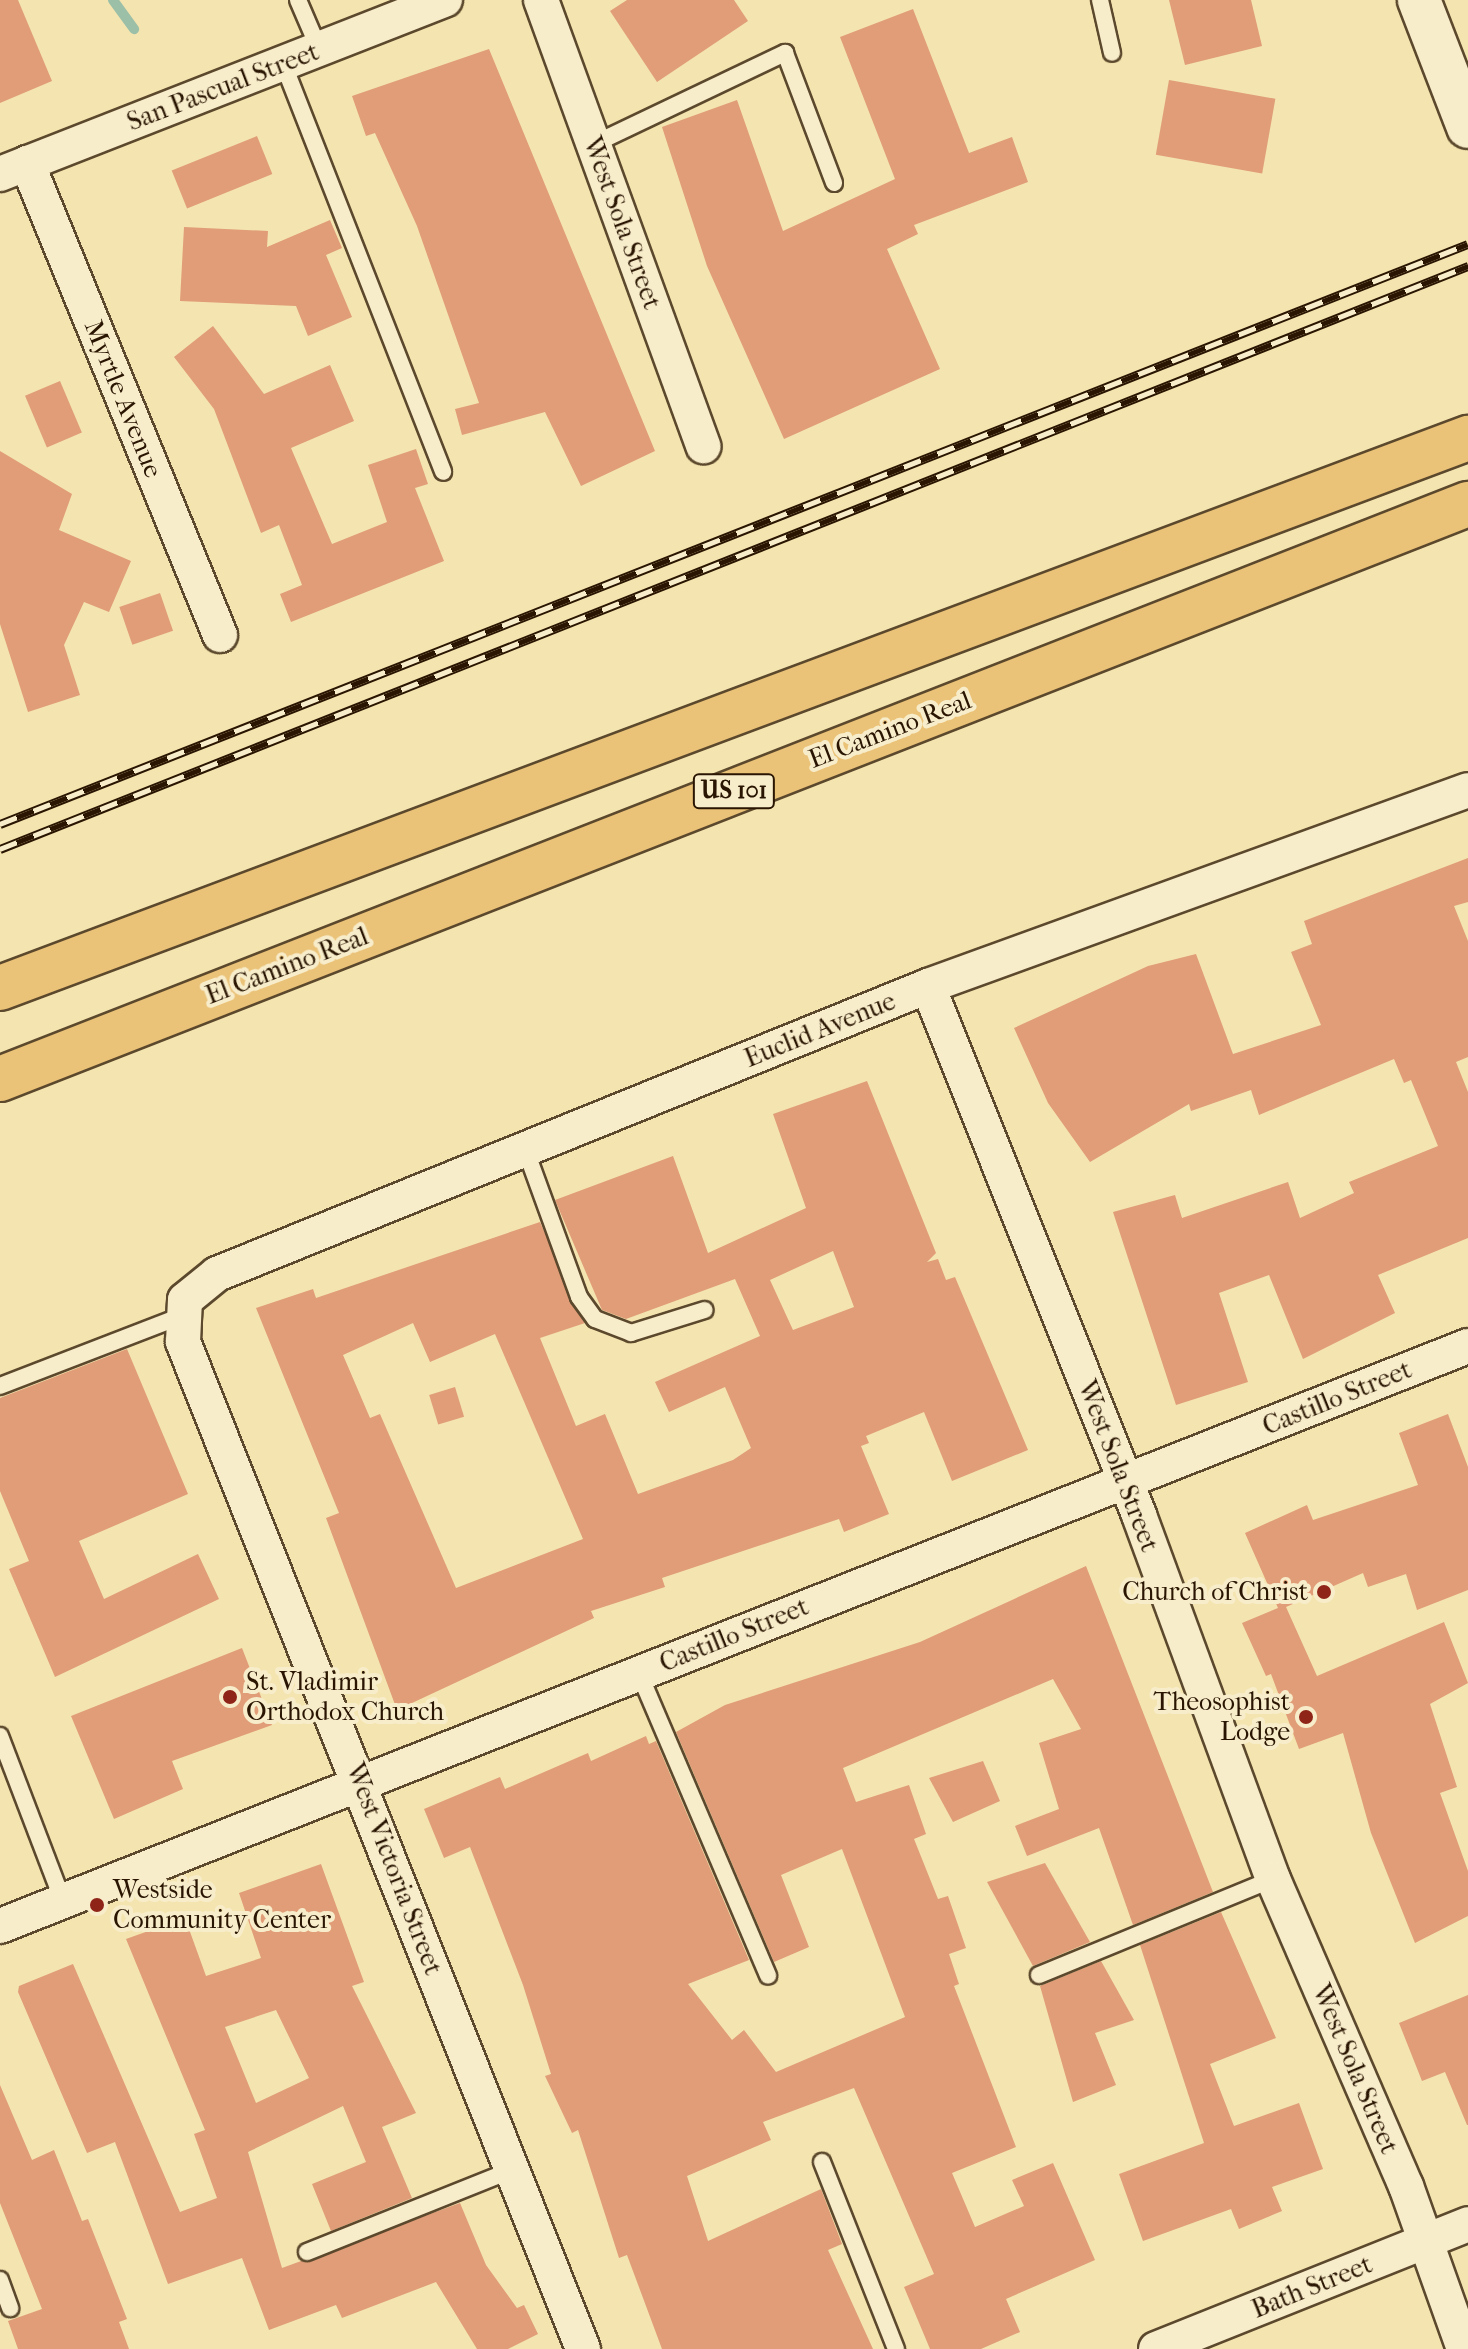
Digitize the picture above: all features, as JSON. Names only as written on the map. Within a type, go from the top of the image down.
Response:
[{"type":"highway","points":[[0,988],[1468,438]]},
{"type":"highway","name":"El Camino Real","points":[[0,1079],[1468,504]]},
{"type":"street","name":"San Pascual Street","points":[[13,169],[445,0]]},
{"type":"street","name":"West Sola Street","points":[[541,0],[703,446]]},
{"type":"street","points":[[1419,0],[1468,127]]},
{"type":"street","name":"Myrtle Avenue","points":[[13,169],[220,635]]},
{"type":"street","name":"Euclid Avenue","points":[[182,1309],[217,1274],[928,986],[1468,790]]},
{"type":"street","name":"West Sola Street","points":[[928,986],[1125,1479],[1273,1879],[1425,2242],[1464,2349]]},
{"type":"street","name":"West Victoria Street","points":[[182,1309],[507,2172],[583,2349]]},
{"type":"street","name":"Castillo Street","points":[[0,1926],[1468,1346]]},
{"type":"street","name":"Bath Street","points":[[1156,2349],[1468,2224]]},
{"type":"lane","points":[[298,0],[319,49]]},
{"type":"lane","points":[[1100,0],[1112,53]]},
{"type":"lane","points":[[594,144],[785,53],[834,183]]},
{"type":"lane","points":[[283,63],[443,472]]},
{"type":"lane","points":[[526,1151],[579,1297],[595,1319],[631,1333],[705,1310]]},
{"type":"lane","points":[[0,1386],[182,1309]]},
{"type":"lane","points":[[639,1673],[768,1976]]},
{"type":"lane","points":[[0,1736],[63,1901]]},
{"type":"lane","points":[[1039,1975],[1273,1879]]},
{"type":"lane","points":[[822,2162],[896,2349]]},
{"type":"lane","points":[[307,2252],[507,2172]]},
{"type":"lane","points":[[0,2280],[10,2308]]},
{"type":"building","points":[[0,0],[18,0],[52,81],[0,103]]},
{"type":"building","points":[[627,0],[734,0],[748,21],[657,82],[610,11]]},
{"type":"building","points":[[1169,0],[1251,0],[1262,46],[1185,65]]},
{"type":"building","points":[[913,9],[969,153],[1012,137],[1028,182],[914,225],[918,234],[887,249],[940,369],[784,439],[707,266],[662,127],[737,100],[783,231],[895,179],[840,37]]},
{"type":"building","points":[[489,49],[655,451],[581,486],[545,412],[462,435],[455,409],[479,403],[417,226],[375,133],[366,136],[352,96]]},
{"type":"building","points":[[1169,80],[1275,99],[1262,174],[1156,155]]},
{"type":"building","points":[[257,136],[272,174],[187,208],[172,170]]},
{"type":"building","points":[[330,220],[342,248],[326,255],[352,317],[308,336],[296,306],[180,301],[184,227],[268,231],[267,247]]},
{"type":"building","points":[[213,326],[264,394],[330,365],[354,421],[291,448],[332,544],[387,522],[368,465],[416,449],[428,484],[415,488],[444,561],[291,622],[280,594],[302,585],[279,525],[261,533],[214,409],[174,357]]},
{"type":"building","points":[[60,381],[82,433],[47,447],[25,396]]},
{"type":"building","points":[[0,451],[72,494],[59,530],[131,561],[109,612],[84,602],[64,645],[80,695],[28,712],[0,624]]},
{"type":"building","points":[[160,593],[173,631],[132,645],[119,607]]},
{"type":"building","points":[[1468,858],[1468,902],[1454,906],[1468,941],[1468,1057],[1456,1062],[1468,1092],[1468,1238],[1378,1275],[1395,1313],[1303,1359],[1269,1275],[1219,1293],[1248,1382],[1176,1405],[1113,1212],[1175,1195],[1182,1218],[1288,1182],[1300,1218],[1354,1193],[1349,1182],[1438,1146],[1411,1080],[1404,1083],[1394,1059],[1259,1115],[1251,1090],[1191,1111],[1189,1104],[1090,1162],[1048,1103],[1014,1028],[1148,966],[1196,954],[1233,1054],[1321,1025],[1291,952],[1312,944],[1304,921]]},
{"type":"building","points":[[867,1081],[936,1253],[927,1262],[938,1259],[946,1280],[955,1277],[1028,1450],[952,1481],[924,1412],[866,1436],[869,1443],[861,1446],[889,1514],[844,1532],[839,1519],[662,1578],[665,1587],[591,1611],[594,1618],[397,1710],[326,1518],[339,1513],[256,1308],[313,1289],[316,1298],[540,1222],[585,1323],[540,1338],[576,1426],[605,1414],[638,1494],[733,1460],[751,1448],[725,1387],[669,1412],[655,1382],[760,1336],[735,1279],[626,1319],[602,1310],[555,1200],[673,1156],[708,1253],[806,1208],[773,1114]],"holes":[[[833,1251],[854,1307],[793,1330],[770,1280]],[[413,1323],[430,1362],[495,1334],[583,1539],[456,1588],[380,1414],[370,1418],[343,1355]]]},
{"type":"building","points":[[127,1349],[188,1494],[79,1541],[104,1599],[198,1554],[219,1599],[55,1677],[9,1569],[29,1561],[0,1491],[0,1398]]},
{"type":"building","points":[[455,1387],[464,1417],[438,1425],[429,1395]]},
{"type":"building","points":[[1448,1414],[1468,1467],[1468,1590],[1417,1610],[1406,1574],[1368,1587],[1363,1573],[1286,1607],[1317,1676],[1444,1622],[1468,1683],[1430,1704],[1457,1787],[1440,1793],[1468,1871],[1468,1916],[1415,1943],[1371,1833],[1343,1733],[1299,1749],[1271,1674],[1266,1676],[1242,1623],[1278,1608],[1245,1533],[1307,1505],[1313,1520],[1418,1485],[1399,1433]]},
{"type":"building","points":[[1086,1566],[1213,1892],[1133,1925],[1099,1828],[1027,1856],[1015,1826],[1059,1809],[1039,1743],[1081,1729],[1053,1679],[843,1768],[856,1802],[909,1785],[926,1834],[914,1839],[938,1899],[948,1896],[966,1948],[949,1954],[959,1984],[954,1986],[1016,2147],[952,2173],[975,2227],[1024,2206],[1012,2180],[1053,2163],[1095,2260],[1006,2299],[1020,2332],[981,2349],[930,2349],[904,2287],[934,2274],[854,2088],[763,2122],[771,2140],[687,2176],[708,2241],[821,2189],[842,2244],[828,2250],[873,2349],[662,2349],[627,2255],[619,2258],[578,2130],[572,2133],[545,2076],[551,2074],[523,1985],[470,1847],[444,1858],[424,1809],[500,1777],[505,1789],[588,1753],[591,1761],[646,1736],[649,1744],[656,1741],[749,1960],[688,1984],[732,2040],[744,2030],[776,2072],[905,2017],[842,1849],[781,1875],[809,1947],[774,1962],[676,1732],[725,1705],[920,1642]]},
{"type":"building","points":[[242,1648],[272,1725],[172,1761],[183,1789],[114,1819],[71,1716]]},
{"type":"building","points":[[983,1761],[1000,1801],[953,1822],[929,1778]]},
{"type":"building","points":[[1045,1863],[1090,1942],[1033,1966],[987,1882]]},
{"type":"building","points":[[321,1864],[364,1982],[352,1986],[416,2113],[382,2127],[412,2198],[331,2231],[312,2184],[366,2162],[343,2106],[248,2152],[282,2268],[460,2203],[486,2265],[517,2308],[524,2305],[538,2334],[508,2349],[477,2349],[436,2282],[342,2318],[336,2305],[269,2330],[242,2258],[168,2284],[115,2142],[87,2153],[18,1992],[19,1986],[73,1964],[180,2212],[217,2198],[194,2134],[205,2130],[126,1939],[185,1918],[206,1976],[261,1958],[239,1893]],"holes":[[[276,2010],[309,2078],[256,2103],[225,2027]]]},
{"type":"building","points":[[1221,1912],[1276,2038],[1210,2064],[1234,2126],[1299,2103],[1323,2169],[1272,2187],[1282,2211],[1239,2229],[1231,2209],[1143,2241],[1119,2174],[1204,2143],[1140,1945]]},
{"type":"building","points":[[1101,1961],[1134,2020],[1095,2033],[1116,2085],[1073,2102],[1040,1986]]},
{"type":"building","points":[[1468,1995],[1467,2125],[1445,2072],[1422,2081],[1399,2023]]},
{"type":"building","points":[[0,2085],[32,2160],[54,2150],[82,2221],[88,2219],[127,2319],[119,2322],[129,2349],[18,2349],[8,2321],[42,2309],[0,2203]]},
{"type":"waterway","points":[[113,0],[134,29]]},
{"type":"railway","points":[[0,824],[1468,244]]},
{"type":"railway","points":[[0,849],[1468,266]]},
{"type":"place","name":"Church of Christ","points":[[1324,1592]]},
{"type":"place","name":"St. Vladimir Orthodox Church","points":[[230,1697]]},
{"type":"place","name":"Theosophist Lodge","points":[[1306,1717]]},
{"type":"place","name":"Westside Community Center","points":[[97,1905]]}]
